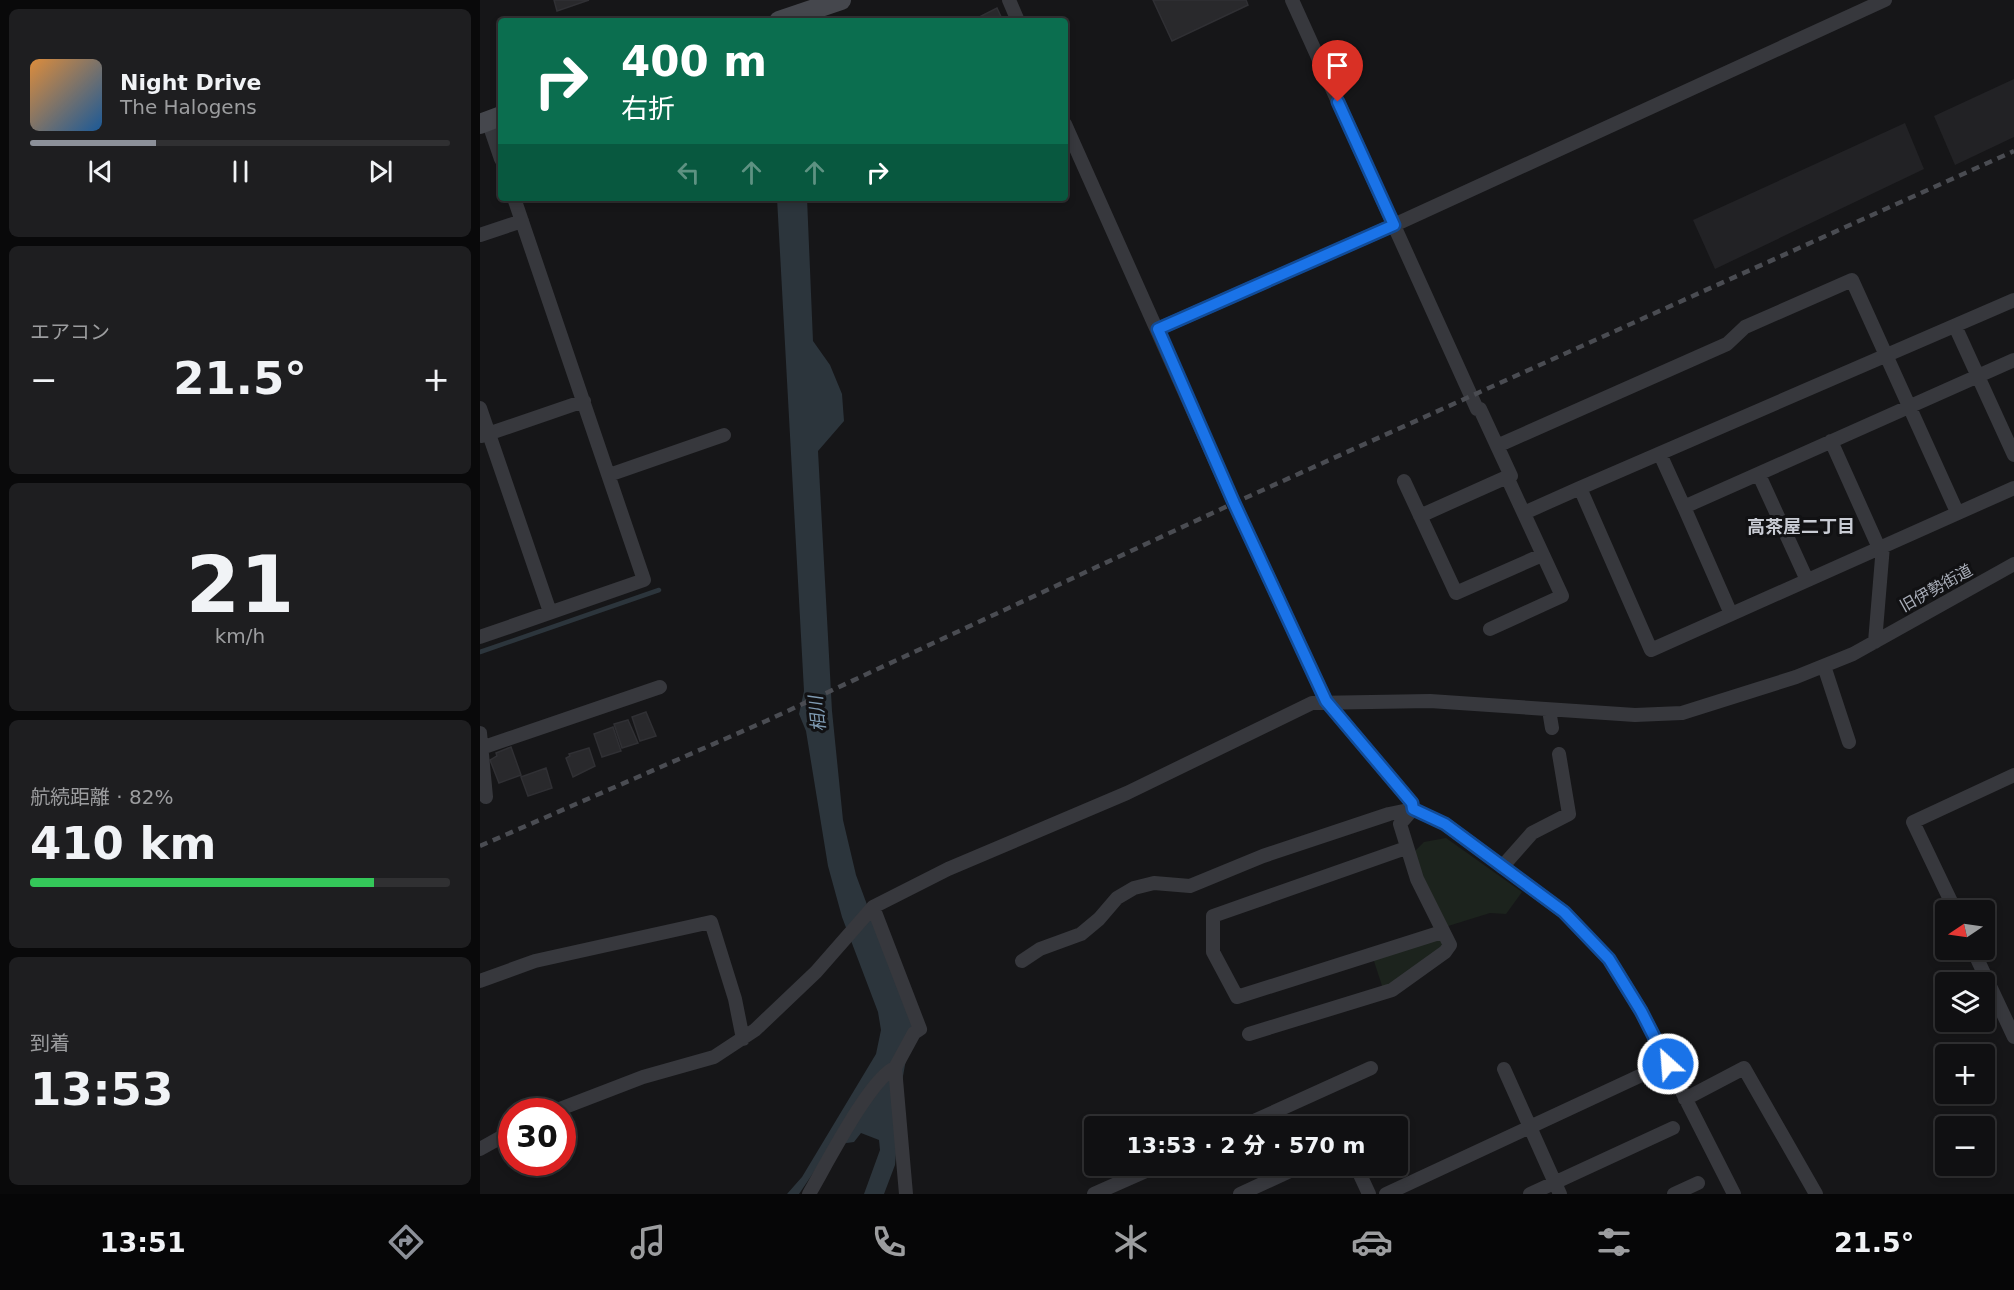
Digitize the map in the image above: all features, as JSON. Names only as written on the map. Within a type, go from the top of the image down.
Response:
[{"type":"street","points":[[788,18],[841,0]]},
{"type":"street","points":[[1009,0],[1017,18]]},
{"type":"street","points":[[1292,0],[1477,409],[1480,409],[1511,476],[1420,516]]},
{"type":"street","points":[[1158,329],[1394,225],[1885,0]]},
{"type":"street","points":[[490,120],[498,148]]},
{"type":"street","points":[[1068,131],[1234,503],[1326,701],[1412,803],[1413,809],[1401,824],[1407,848],[1417,879],[1450,945],[1445,952],[1399,986],[1249,1034]]},
{"type":"street","points":[[480,637],[644,580],[515,201]]},
{"type":"street","points":[[480,235],[522,221]]},
{"type":"street","points":[[1497,446],[1727,344],[1745,327],[1852,280],[1957,512]]},
{"type":"street","points":[[1524,513],[2014,300]]},
{"type":"street","points":[[1955,326],[2014,455]]},
{"type":"street","points":[[1684,507],[2014,360]]},
{"type":"street","points":[[484,435],[584,401]]},
{"type":"street","points":[[480,408],[484,435],[550,612]]},
{"type":"street","points":[[609,475],[724,435]]},
{"type":"street","points":[[1831,441],[1881,547],[1875,642]]},
{"type":"street","points":[[1660,454],[1731,614]]},
{"type":"street","points":[[1759,475],[1807,580]]},
{"type":"street","points":[[1490,628],[1562,596],[1507,477]]},
{"type":"street","points":[[1404,481],[1456,593],[1542,555]]},
{"type":"street","points":[[1580,488],[1651,650],[2014,488]]},
{"type":"street","name":"旧伊勢街道","points":[[873,907],[948,869],[1127,794],[1312,703],[1430,701],[1635,715],[1683,713],[1824,666],[1875,642],[2014,564]]},
{"type":"street","points":[[1824,666],[1849,742]]},
{"type":"street","points":[[481,748],[660,687]]},
{"type":"street","points":[[1550,710],[1552,728]]},
{"type":"street","points":[[480,733],[486,797]]},
{"type":"street","points":[[1502,867],[1532,833],[1569,814],[1558,754]]},
{"type":"street","points":[[1950,900],[1913,822],[2014,775]]},
{"type":"street","points":[[1022,961],[1040,949],[1081,934],[1099,919],[1117,898],[1134,888],[1154,883],[1190,886],[1263,856],[1389,814],[1413,809],[1445,824],[1564,912],[1609,959],[1641,1011],[1734,1194]]},
{"type":"street","points":[[1407,848],[1213,916],[1213,952],[1237,997],[1442,932]]},
{"type":"street","points":[[576,1103],[643,1077],[714,1057],[743,1039],[816,972],[873,907],[920,1029],[914,1033],[895,1068],[906,1194]]},
{"type":"street","points":[[480,981],[535,961],[711,922],[735,999],[743,1039]]},
{"type":"street","points":[[1978,960],[2014,1036]]},
{"type":"street","points":[[809,1194],[868,1095],[885,1072],[895,1068]]},
{"type":"street","points":[[1265,1116],[1371,1068]]},
{"type":"street","points":[[1685,1099],[1744,1068],[1816,1194]]},
{"type":"street","points":[[1504,1069],[1558,1188]]},
{"type":"street","points":[[1386,1194],[1646,1073]]},
{"type":"street","points":[[1530,1194],[1558,1188],[1673,1128]]},
{"type":"street","points":[[480,1149],[498,1139]]},
{"type":"street","points":[[1094,1194],[1134,1176]]},
{"type":"street","points":[[1240,1194],[1279,1176]]},
{"type":"street","points":[[1361,1176],[1369,1194]]},
{"type":"street","points":[[1674,1194],[1698,1183]]},
{"type":"shaded area","points":[[2014,79],[2014,137],[1955,165],[1934,116]]},
{"type":"shaded area","points":[[1905,123],[1924,169],[1715,269],[1693,220]]},
{"type":"shaded area","points":[[1446,838],[1522,892],[1506,914],[1490,913],[1445,927],[1412,854],[1424,842]]},
{"type":"shaded area","points":[[1442,938],[1444,949],[1383,989],[1373,958]]},
{"type":"water","points":[[777,201],[807,201],[813,341],[830,365],[842,394],[844,421],[818,451],[832,711],[843,820],[856,875],[912,1026],[903,1076],[895,1165],[884,1194],[864,1194],[880,1150],[879,1140],[861,1133],[854,1142],[832,1145],[799,1194],[787,1194],[802,1177],[876,1054],[881,1030],[878,1012],[842,917],[828,866],[806,731],[799,714],[804,691]]},
{"type":"building","points":[[554,0],[589,0],[557,11]]},
{"type":"building","points":[[1153,0],[1246,0],[1248,5],[1172,41]]},
{"type":"building","points":[[997,8],[1002,18],[982,18],[981,16]]},
{"type":"building","points":[[646,712],[656,736],[640,741],[632,717]]},
{"type":"building","points":[[628,720],[638,743],[622,748],[614,724]]},
{"type":"building","points":[[613,727],[621,751],[602,757],[594,734]]},
{"type":"building","points":[[511,747],[521,775],[499,783],[490,760],[497,756],[496,753]]},
{"type":"building","points":[[589,748],[595,766],[573,777],[566,758],[570,756],[569,754]]},
{"type":"building","points":[[546,768],[552,788],[528,796],[521,777]]},
{"type":"waterway","name":"相川","points":[[480,652],[659,590]]},
{"type":"railway","points":[[480,846],[766,721],[1234,503],[2014,151]]},
{"type":"district","name":"高茶屋二丁目","points":[[1801,526]]},
{"type":"route","points":[[1338,102],[1394,225],[1158,329],[1234,503],[1326,701],[1412,803],[1413,809],[1445,824],[1564,912],[1609,959],[1641,1011],[1668,1064]]}]
